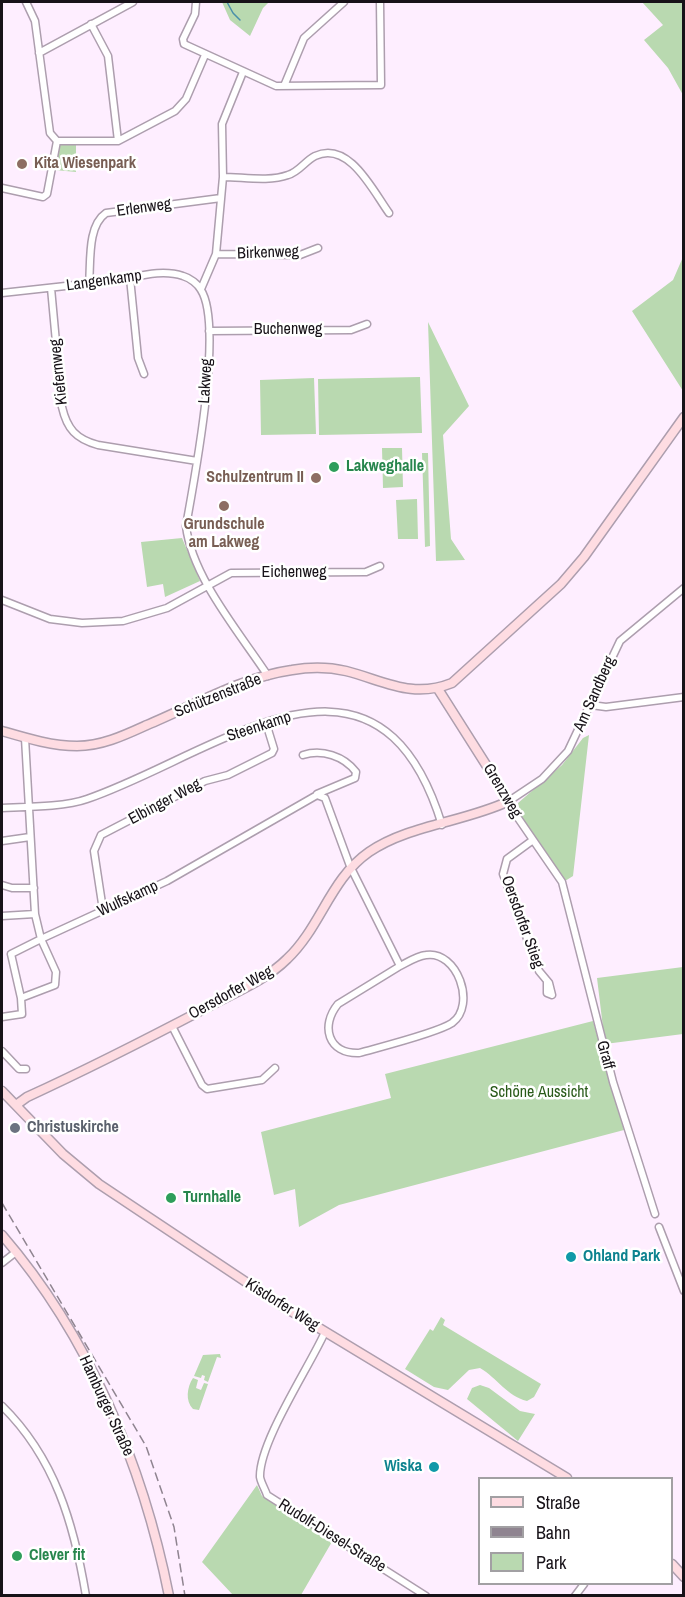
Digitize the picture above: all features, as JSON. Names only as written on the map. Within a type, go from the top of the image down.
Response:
[{"type":"street","points":[[26,2],[35,21],[50,133],[57,141],[118,141],[175,111],[186,99],[205,55]]},
{"type":"street","points":[[39,53],[133,2]]},
{"type":"street","points":[[196,2],[195,14],[183,39],[187,47],[276,86],[381,85],[380,2]]},
{"type":"street","points":[[284,86],[304,38],[344,2]]},
{"type":"street","points":[[91,24],[108,56],[118,141]]},
{"type":"street","points":[[201,289],[216,254],[223,177],[222,124],[243,72]]},
{"type":"street","points":[[2,188],[43,197],[48,194],[57,141]]},
{"type":"street","points":[[223,177],[277,178],[289,175],[314,157],[329,153],[339,155],[351,162],[389,213]]},
{"type":"street","name":"Erlenweg","points":[[89,284],[94,230],[98,219],[106,213],[221,198]]},
{"type":"street","name":"Birkenweg","points":[[216,254],[300,255],[318,248]]},
{"type":"street","name":"Langenkamp","points":[[2,293],[89,284],[157,273],[185,276],[201,289]]},
{"type":"street","points":[[130,278],[138,358],[144,374]]},
{"type":"street","name":"Kiefernweg","points":[[51,288],[62,407],[66,423],[73,432],[83,440],[98,445],[197,461]]},
{"type":"street","name":"Lakweg","points":[[201,289],[209,331],[203,430],[186,526],[192,556],[208,585],[268,676]]},
{"type":"street","name":"Buchenweg","points":[[209,331],[351,330],[367,324]]},
{"type":"street","points":[[438,688],[464,674],[561,584],[584,557],[684,417]]},
{"type":"street","name":"Eichenweg","points":[[2,600],[50,619],[82,623],[114,621],[142,617],[167,608],[231,573],[366,572],[380,566]]},
{"type":"street","name":"Am Sandberg","points":[[509,801],[542,779],[568,751],[620,641],[684,588]]},
{"type":"street","name":"Schützenstraße","points":[[2,731],[26,738],[78,746],[98,744],[268,676],[317,668],[343,671],[417,691],[438,688]]},
{"type":"street","name":"Grenzweg","points":[[438,688],[533,840],[562,882],[567,894]]},
{"type":"street","points":[[591,705],[606,707],[684,697]]},
{"type":"street","name":"Steenkamp","points":[[2,808],[84,801],[136,781],[233,733],[309,711],[327,710],[373,724],[392,735],[418,767],[430,790],[442,825]]},
{"type":"street","name":"Elbinger Weg","points":[[103,910],[94,851],[101,835],[206,781],[228,775],[272,753],[274,749],[266,723]]},
{"type":"street","points":[[2,1017],[22,1014],[21,998],[55,985],[56,972],[41,939],[35,914],[26,738]]},
{"type":"street","name":"Wulfskamp","points":[[21,998],[10,954],[167,881],[316,795],[355,778],[356,772],[342,759],[314,752],[303,755]]},
{"type":"street","points":[[316,795],[325,798],[331,809],[350,866],[400,966]]},
{"type":"street","name":"Oersdorfer Weg","points":[[16,1105],[257,981],[287,959],[301,943],[350,866],[392,839],[488,811],[509,801]]},
{"type":"street","points":[[2,841],[30,837]]},
{"type":"street","name":"Oersdorfer Stieg","points":[[533,840],[507,859],[503,873],[539,971],[547,981]]},
{"type":"street","points":[[2,885],[12,888],[34,888]]},
{"type":"street","name":"Graff","points":[[567,894],[599,1030],[655,1214]]},
{"type":"street","points":[[2,916],[35,914]]},
{"type":"street","points":[[427,954],[441,957],[452,964],[462,988],[464,1003],[460,1014],[452,1023],[359,1053],[347,1054],[338,1049],[329,1033],[331,1013],[338,1004],[400,966],[427,954]]},
{"type":"street","points":[[172,1026],[202,1085],[207,1089],[262,1080],[275,1068]]},
{"type":"street","points":[[2,1051],[19,1069],[26,1069]]},
{"type":"street","name":"Kisdorfer Weg","points":[[2,1091],[63,1154],[99,1184],[326,1332],[564,1477]]},
{"type":"street","points":[[659,1227],[684,1291]]},
{"type":"street","name":"Hamburger Straße","points":[[2,1235],[51,1300],[106,1402],[131,1458],[152,1521],[169,1596]]},
{"type":"street","points":[[2,1263],[16,1252]]},
{"type":"street","name":"Rudolf-Diesel-Straße","points":[[326,1332],[276,1429],[261,1468],[260,1479],[267,1495],[426,1596]]},
{"type":"street","points":[[2,1406],[33,1443],[49,1468],[65,1504],[86,1596]]},
{"type":"street","points":[[673,1565],[684,1577]]},
{"type":"green space","points":[[222,2],[269,2],[263,8],[250,36],[230,20]]},
{"type":"green space","points":[[642,2],[683,2],[683,95],[668,68],[644,40],[663,25]]},
{"type":"green space","points":[[59,144],[76,145],[76,172],[55,170]]},
{"type":"green space","points":[[683,257],[683,391],[632,311],[673,280]]},
{"type":"green space","points":[[428,322],[469,406],[443,435],[451,539],[465,560],[436,561]]},
{"type":"green space","points":[[420,377],[422,433],[319,435],[318,379]]},
{"type":"green space","points":[[314,378],[316,434],[261,435],[260,380]]},
{"type":"green space","points":[[382,448],[402,448],[403,487],[383,488]]},
{"type":"green space","points":[[422,453],[428,453],[430,546],[425,547]]},
{"type":"green space","points":[[417,499],[418,539],[398,539],[396,500]]},
{"type":"green space","points":[[182,538],[200,581],[165,597],[163,584],[147,587],[141,542]]},
{"type":"green space","points":[[589,735],[573,876],[565,881],[521,816],[518,803],[562,765],[583,738]]},
{"type":"green space","points":[[683,967],[683,1034],[605,1044],[597,978]]},
{"type":"green space","name":"Schöne Aussicht","points":[[593,1021],[624,1130],[339,1205],[299,1227],[295,1189],[274,1195],[261,1132],[391,1098],[385,1074]]},
{"type":"green space","points":[[441,1317],[445,1320],[443,1325],[541,1384],[534,1397],[527,1401],[520,1399],[480,1368],[469,1370],[448,1390],[434,1387],[405,1369],[430,1329],[433,1331]]},
{"type":"green space","points":[[220,1354],[221,1358],[217,1357],[208,1382],[204,1380],[205,1376],[202,1375],[201,1378],[194,1376],[203,1355]]},
{"type":"green space","points":[[193,1378],[198,1380],[196,1388],[201,1390],[204,1383],[208,1384],[199,1410],[190,1406],[188,1398],[189,1386]]},
{"type":"green space","points":[[480,1385],[489,1388],[520,1411],[535,1414],[518,1441],[467,1399],[472,1388]]},
{"type":"green space","points":[[257,1485],[262,1496],[333,1540],[301,1595],[233,1595],[202,1562]]},
{"type":"waterway","points":[[227,2],[240,20]]},
{"type":"railway","points":[[2,1203],[146,1446],[174,1527],[185,1596]]},
{"type":"place","name":"Kita Wiesenpark","points":[[22,164]]},
{"type":"place","name":"Lakweghalle","points":[[334,467]]},
{"type":"place","name":"Schulzentrum II","points":[[316,478]]},
{"type":"place","name":"Grundschule am Lakweg","points":[[224,506]]},
{"type":"place","name":"Christuskirche","points":[[15,1128]]},
{"type":"place","name":"Turnhalle","points":[[171,1198]]},
{"type":"place","name":"Ohland Park","points":[[571,1257]]},
{"type":"place","name":"Wiska","points":[[434,1467]]},
{"type":"place","name":"Clever fit","points":[[17,1556]]}]
